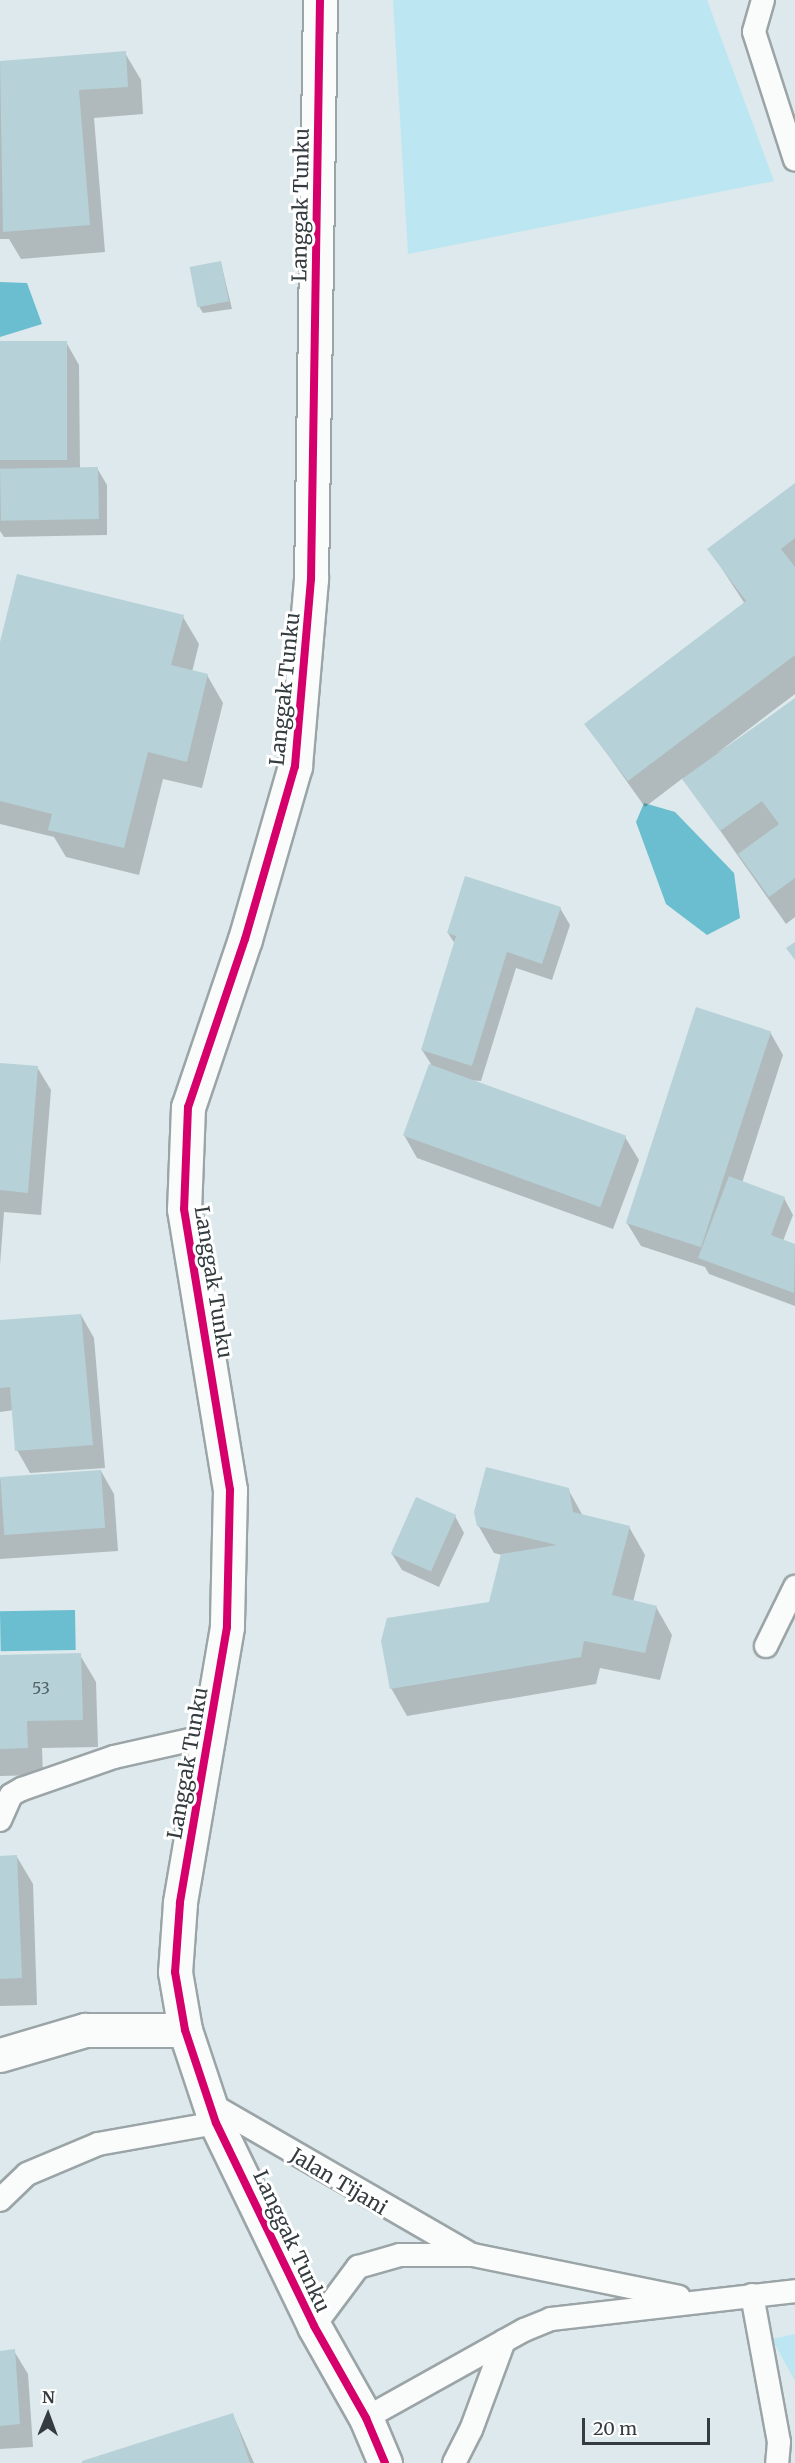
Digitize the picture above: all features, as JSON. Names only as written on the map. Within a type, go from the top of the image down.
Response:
[{"type":"street","name":"Langgak Tunku","points":[[320,0],[311,579],[296,766],[245,939],[188,1107],[184,1209],[230,1490],[227,1627],[176,1948],[175,1972],[185,2030],[211,2112],[314,2326],[366,2418],[385,2463]]},
{"type":"street","points":[[0,2055],[85,2030],[185,2030]]},
{"type":"lane","points":[[763,0],[754,32],[795,159]]},
{"type":"lane","points":[[766,1646],[795,1587]]},
{"type":"lane","points":[[0,1820],[11,1795],[22,1789],[114,1757],[208,1736]]},
{"type":"lane","points":[[0,2200],[27,2174],[98,2144],[211,2112]]},
{"type":"lane","name":"Jalan Tijani","points":[[211,2112],[473,2255]]},
{"type":"lane","name":"Jalan Tijani","points":[[314,2326],[358,2268],[400,2255],[473,2255],[698,2301]]},
{"type":"lane","name":"Jalan Tijani","points":[[366,2418],[504,2341],[551,2319],[795,2290]]},
{"type":"lane","points":[[752,2295],[779,2442],[777,2463]]},
{"type":"lane","points":[[454,2463],[471,2430],[504,2341]]},
{"type":"shaded area","points":[[393,0],[707,0],[774,181],[408,254]]},
{"type":"shaded area","points":[[795,2334],[795,2381],[772,2339]]},
{"type":"water","points":[[0,282],[27,283],[42,324],[0,337]]},
{"type":"water","points":[[644,803],[675,812],[734,873],[740,918],[707,935],[666,904],[636,822]]},
{"type":"water","points":[[75,1610],[76,1650],[1,1651],[0,1611]]},
{"type":"building","points":[[126,51],[128,87],[79,90],[90,225],[3,232],[0,61]]},
{"type":"building","points":[[221,261],[229,301],[197,307],[190,267]]},
{"type":"building","points":[[0,341],[67,341],[67,460],[0,460]]},
{"type":"building","points":[[98,467],[99,519],[1,521],[0,469]]},
{"type":"building","points":[[795,483],[795,538],[781,549],[795,567],[795,655],[628,781],[584,724],[746,601],[707,549]]},
{"type":"building","points":[[17,574],[184,615],[171,665],[208,674],[187,762],[148,752],[124,848],[48,830],[52,814],[0,801],[0,642]]},
{"type":"building","points":[[795,698],[795,878],[769,897],[738,854],[779,824],[762,801],[720,831],[682,779]]},
{"type":"building","points":[[465,876],[561,907],[542,964],[507,952],[472,1066],[421,1050],[456,936],[447,933]]},
{"type":"building","points":[[795,942],[795,960],[786,948]]},
{"type":"building","points":[[696,1007],[771,1031],[701,1247],[626,1223]]},
{"type":"building","points":[[0,1063],[38,1066],[28,1193],[0,1190]]},
{"type":"building","points":[[429,1064],[626,1136],[600,1207],[403,1135]]},
{"type":"building","points":[[729,1176],[785,1197],[771,1235],[795,1244],[794,1293],[698,1258]]},
{"type":"building","points":[[81,1314],[93,1445],[15,1451],[10,1387],[0,1388],[0,1320]]},
{"type":"building","points":[[486,1467],[569,1488],[573,1512],[630,1526],[612,1595],[657,1606],[645,1653],[584,1641],[581,1657],[390,1689],[381,1641],[387,1618],[489,1602],[501,1554],[557,1545],[477,1526],[474,1512]]},
{"type":"building","points":[[101,1470],[105,1528],[4,1535],[0,1477]]},
{"type":"building","points":[[416,1497],[456,1515],[431,1572],[391,1554]]},
{"type":"building","points":[[81,1653],[83,1720],[27,1721],[28,1748],[0,1749],[0,1655]]},
{"type":"building","points":[[17,1855],[22,1978],[0,1979],[0,1856]]},
{"type":"building","points":[[15,2349],[20,2424],[0,2426],[0,2351]]},
{"type":"building","points":[[233,2413],[250,2463],[82,2463],[82,2461]]},
{"type":"cycle path","points":[[320,0],[311,579],[295,766],[245,939],[188,1107],[184,1209],[230,1490],[227,1627],[180,1903],[175,1972],[185,2030],[216,2123],[314,2326],[366,2418],[385,2463]]}]
